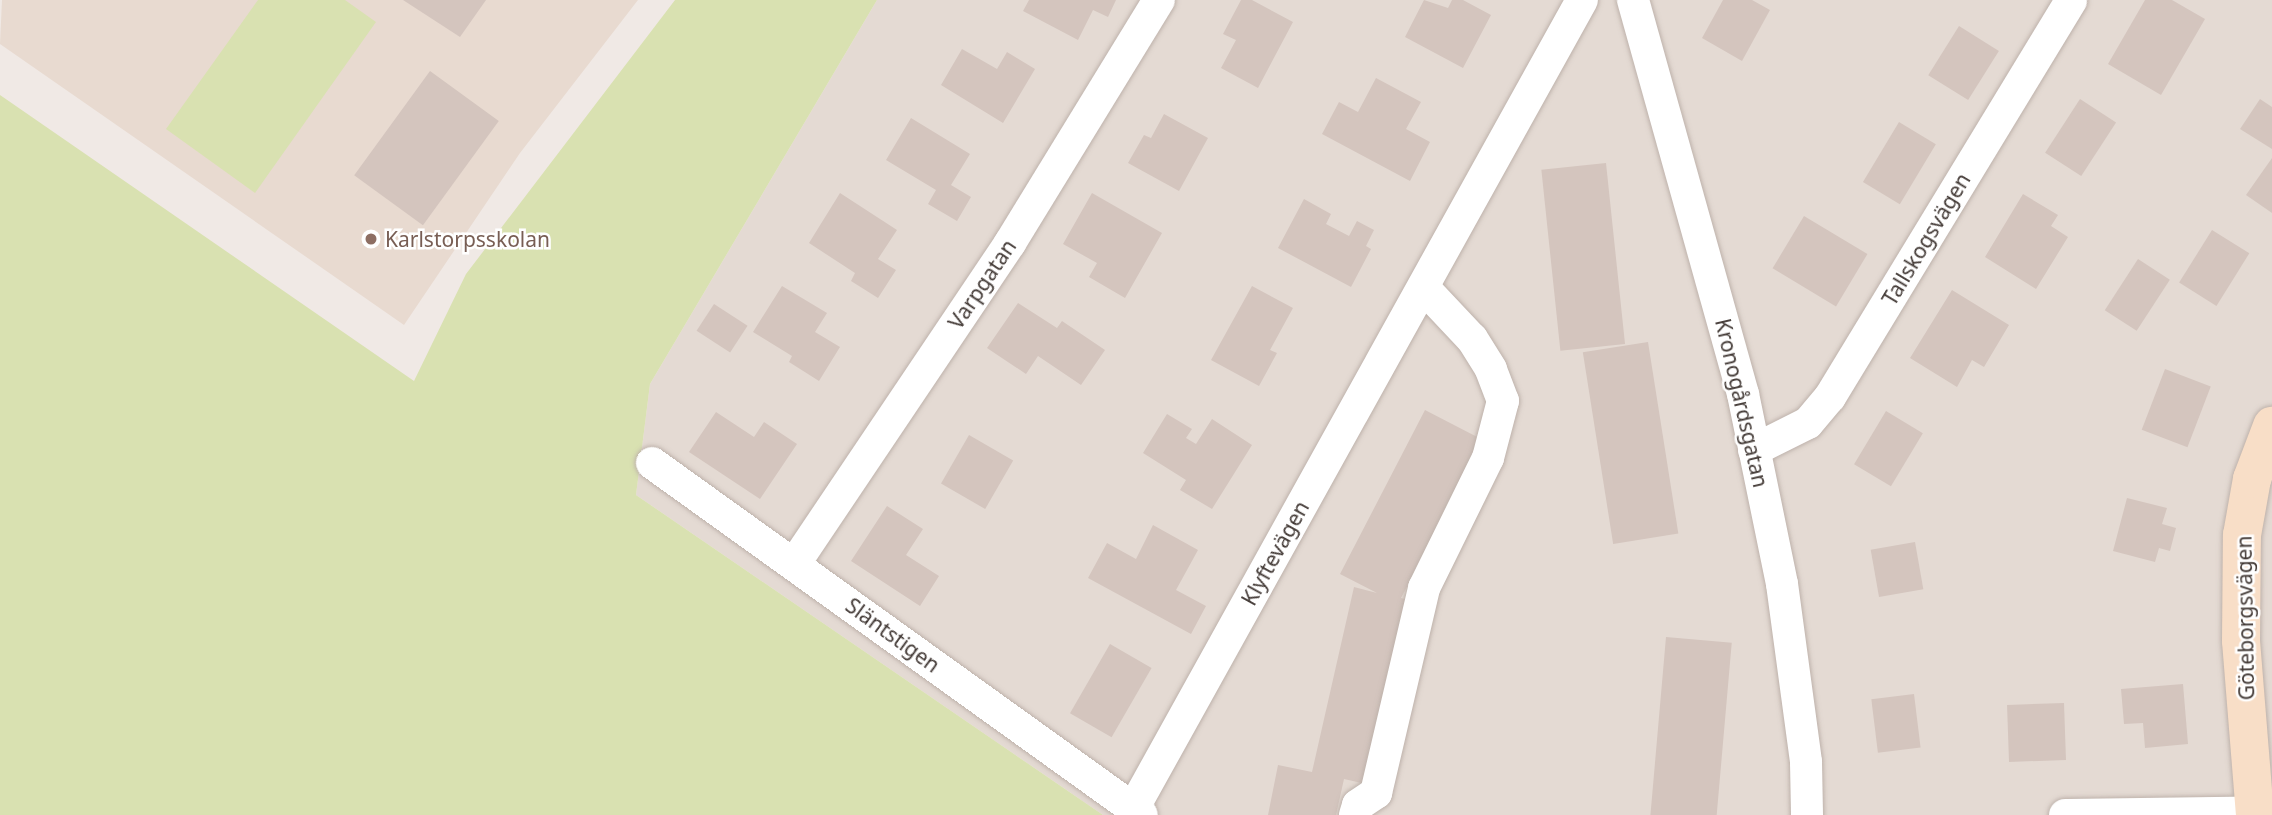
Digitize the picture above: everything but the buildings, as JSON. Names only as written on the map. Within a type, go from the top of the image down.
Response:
[{"type":"street","name":"Varpgatan","points":[[795,563],[1010,243],[1159,0]]},
{"type":"street","name":"Klyftevägen","points":[[1137,812],[1582,0]]},
{"type":"street","name":"Kronogårdsgatan","points":[[1633,0],[1679,154],[1754,450],[1782,584],[1806,762],[1807,815]]},
{"type":"street","name":"Tallskogsvägen","points":[[1754,450],[1808,423],[1830,397],[2071,0]]},
{"type":"street","points":[[1356,815],[1358,805],[1376,793],[1424,588],[1488,458],[1500,427],[1503,401],[1491,369],[1472,339],[1423,287]]},
{"type":"street","name":"Göteborgsvägen","points":[[2261,812],[2241,641],[2242,535],[2252,479],[2272,426]]},
{"type":"street","name":"Släntstigen","points":[[652,463],[795,563],[1137,812]]},
{"type":"street","points":[[2065,815],[2261,812]]},
{"type":"shaded area","name":"Karlstorpsskolan","points":[[2,0],[638,0],[520,153],[404,325],[0,44]]},
{"type":"shaded area","points":[[877,0],[2272,0],[2272,815],[1103,815],[636,495],[650,384]]},
{"type":"green space","points":[[258,0],[345,0],[376,22],[255,193],[166,129]]},
{"type":"green space","points":[[675,0],[877,0],[650,384],[636,495],[1103,815],[0,815],[0,95],[414,381],[466,274]]},
{"type":"place","name":"Karlstorpsskolan","points":[[371,239]]}]
